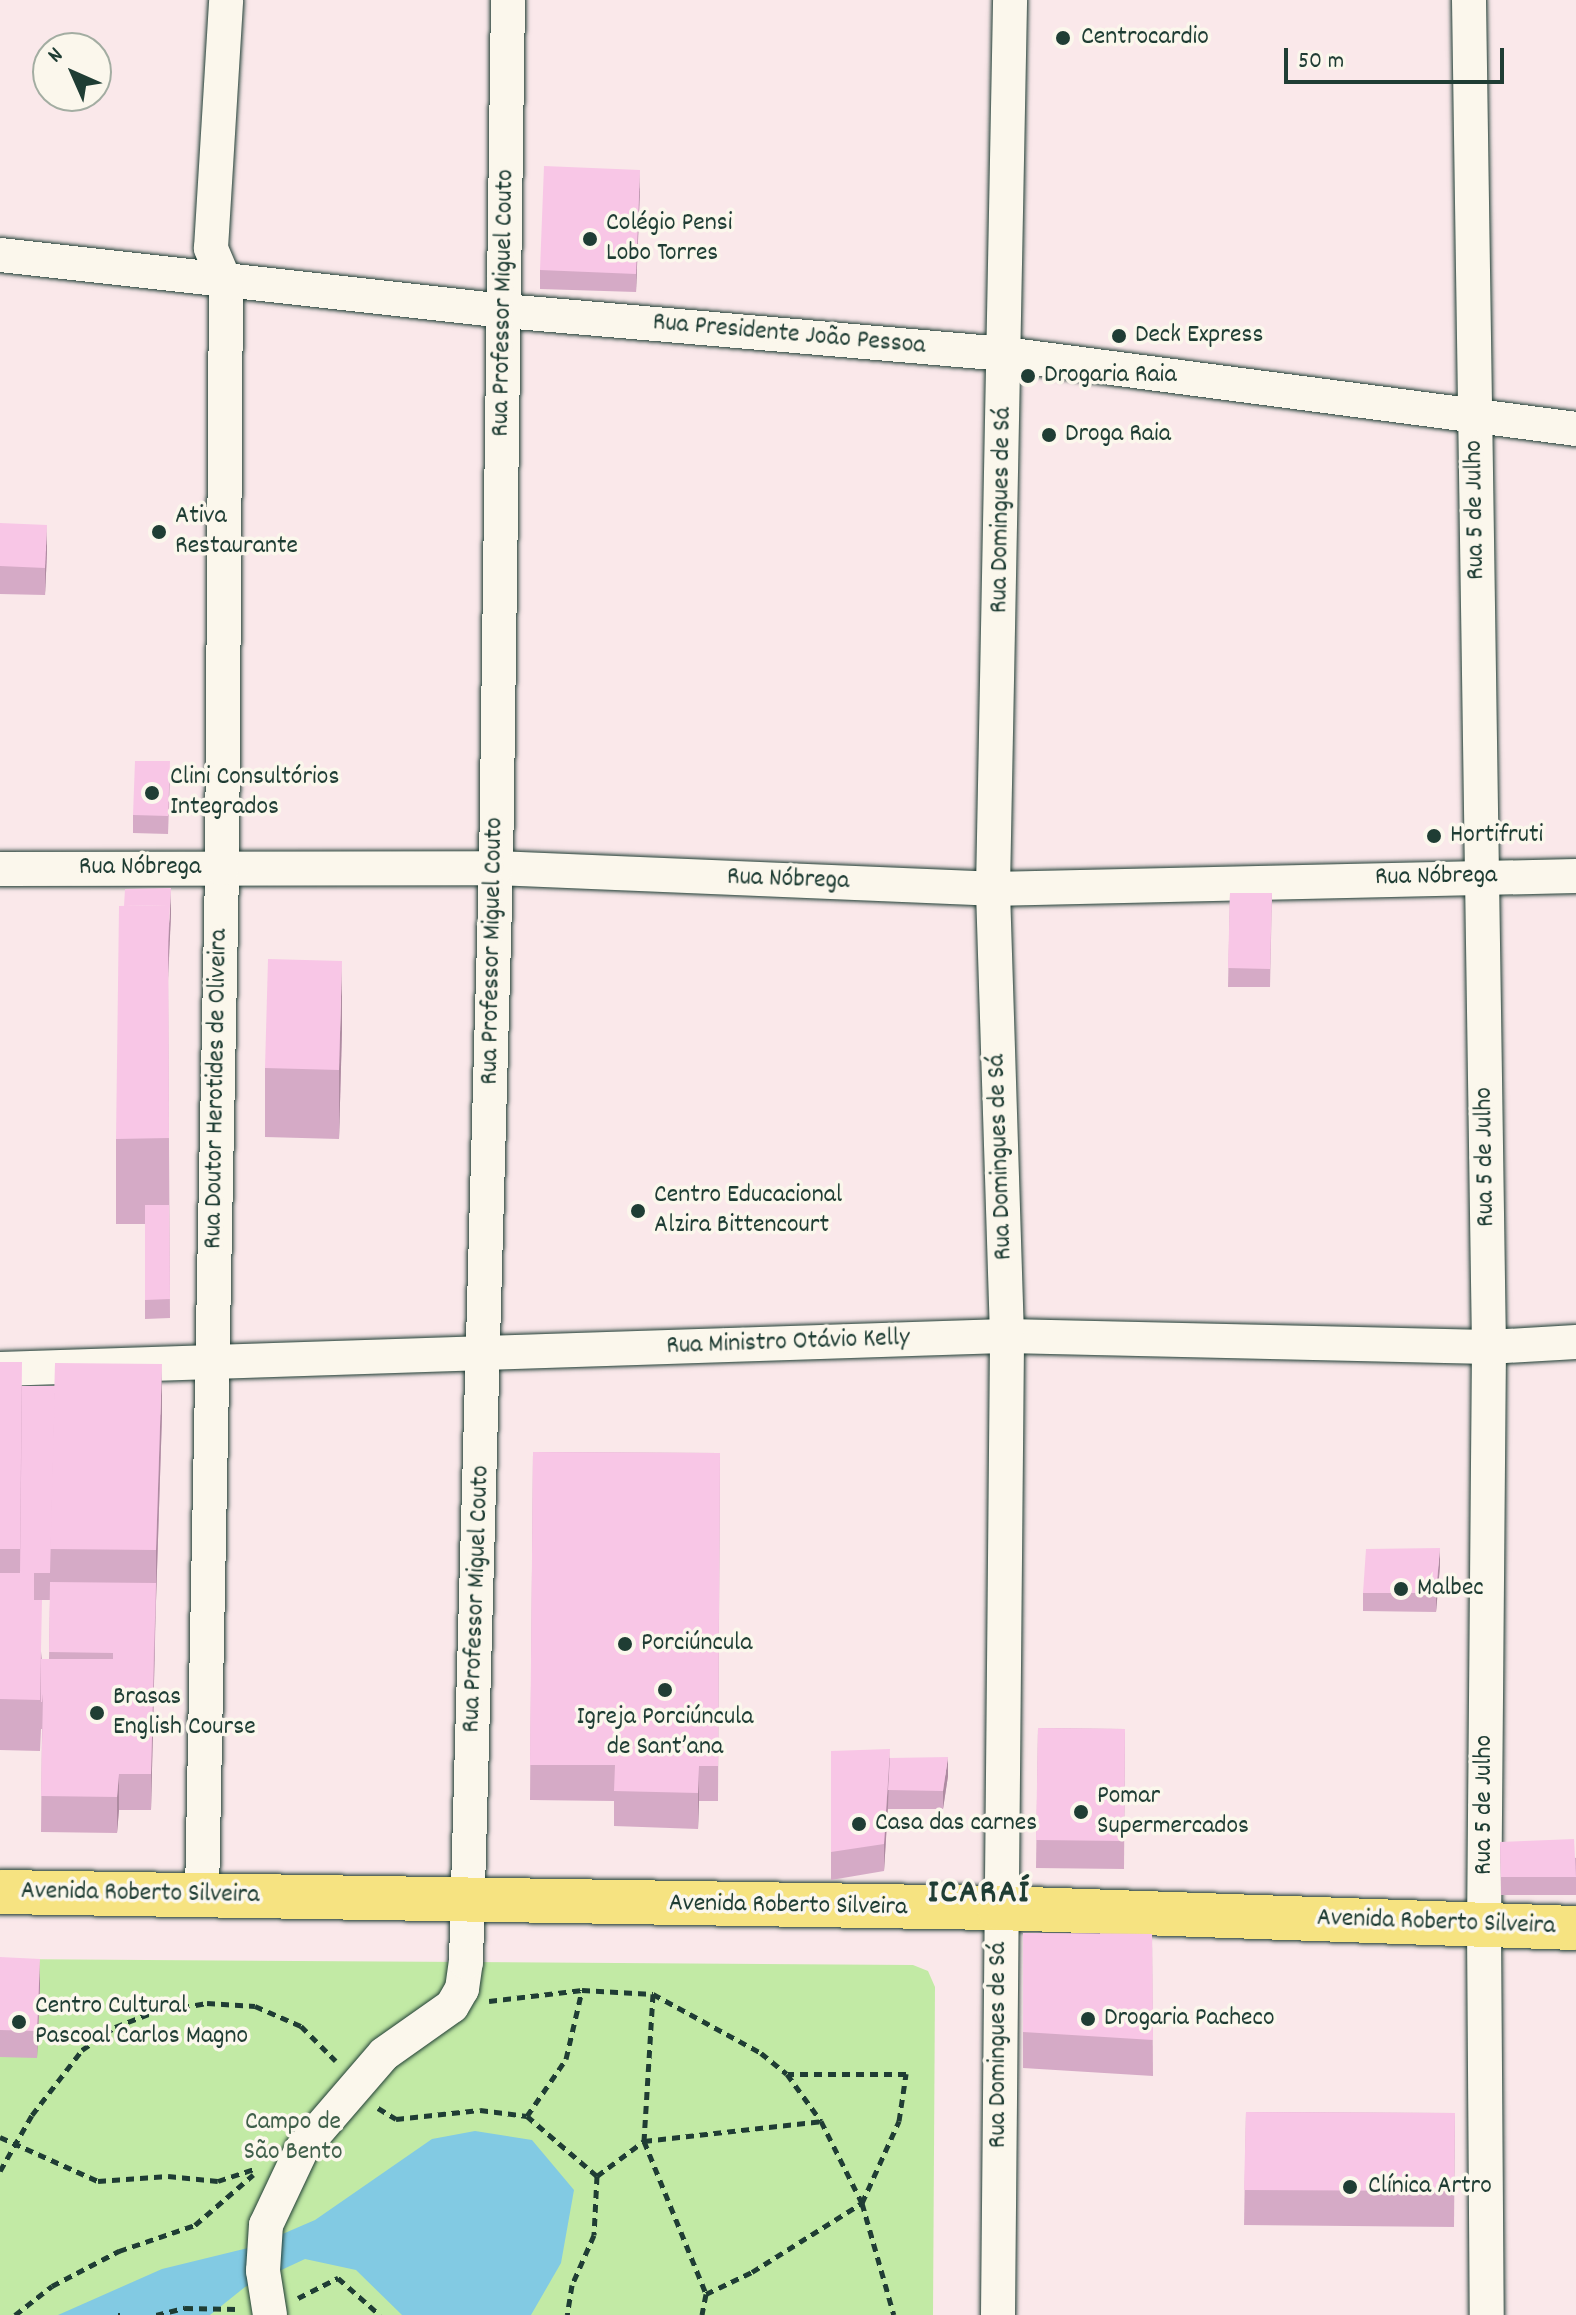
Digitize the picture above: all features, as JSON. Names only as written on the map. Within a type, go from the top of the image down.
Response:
[{"type":"main road","name":"Avenida Roberto Silveira","points":[[0,1892],[468,1902],[999,1908],[1576,1928]]},
{"type":"street","points":[[226,0],[211,248],[226,284]]},
{"type":"street","name":"Rua Professor Miguel Couto","points":[[452,2006],[462,1989],[468,1902],[496,868],[508,0]]},
{"type":"street","name":"Rua Domingues de Sá","points":[[998,2315],[999,1908],[1007,1336],[993,889],[1010,0]]},
{"type":"street","name":"Rua 5 de Julho","points":[[1469,0],[1489,1347],[1484,1927],[1487,2315]]},
{"type":"street","name":"Rua Presidente João Pessoa","points":[[0,255],[226,284],[1005,354],[1576,429]]},
{"type":"street","name":"Rua Doutor Herotides de Oliveira","points":[[202,1894],[222,868],[226,284]]},
{"type":"street","name":"Rua Nóbrega","points":[[0,869],[496,868],[993,889],[1576,876]]},
{"type":"street","name":"Rua Ministro Otávio Kelly","points":[[0,1369],[211,1365],[1007,1336],[1489,1347],[1576,1342]]},
{"type":"street","points":[[261,2312],[266,2225],[302,2149],[384,2054],[452,2006]]},
{"type":"path","points":[[452,2006],[582,1990],[653,1994],[698,2015],[787,2074],[821,2121],[862,2203],[894,2315]]},
{"type":"path","points":[[527,2116],[566,2059],[582,1990]]},
{"type":"path","points":[[653,1994],[644,2141],[706,2294],[702,2315]]},
{"type":"path","points":[[0,2171],[56,2081],[91,2041],[133,2020],[179,2006],[235,2003],[291,2019],[335,2060],[350,2091],[396,2119],[480,2110],[527,2116],[597,2176]]},
{"type":"path","points":[[706,2294],[752,2272],[862,2203],[899,2121],[906,2074],[787,2074]]},
{"type":"path","points":[[597,2176],[644,2141],[821,2121]]},
{"type":"path","points":[[0,2137],[13,2147],[98,2181],[168,2176],[218,2181],[264,2166],[195,2225],[106,2258],[52,2286],[15,2315]]},
{"type":"path","points":[[567,2315],[572,2285],[594,2235],[597,2176]]},
{"type":"path","points":[[156,2315],[185,2308],[261,2312],[338,2278],[380,2315]]},
{"type":"green space","name":"Campo de São Bento","points":[[0,1959],[913,1965],[928,1971],[935,1987],[933,2315],[0,2315]]},
{"type":"water","points":[[475,2131],[532,2140],[574,2190],[561,2263],[531,2315],[402,2315],[356,2270],[305,2259],[245,2287],[210,2315],[58,2315],[162,2269],[252,2247],[315,2220],[432,2139]]},
{"type":"building","name":"Colégio Pensi Lobo Torres","points":[[544,166],[640,170],[636,274],[540,270]]},
{"type":"building","points":[[0,523],[47,525],[45,568],[0,566]]},
{"type":"building","name":"Clini Consultórios Integrados","points":[[135,761],[170,761],[168,816],[133,815]]},
{"type":"building","points":[[171,888],[168,942],[168,905],[124,906],[125,889]]},
{"type":"building","points":[[1230,893],[1272,893],[1270,969],[1228,968]]},
{"type":"building","points":[[168,905],[169,1138],[116,1139],[119,906]]},
{"type":"building","points":[[268,959],[342,961],[339,1070],[265,1068]]},
{"type":"building","points":[[145,1205],[169,1205],[170,1299],[145,1300]]},
{"type":"building","points":[[0,1362],[22,1362],[20,1549],[0,1549]]},
{"type":"building","points":[[55,1363],[162,1364],[156,1550],[50,1549]]},
{"type":"building","points":[[22,1386],[55,1386],[50,1573],[34,1573],[34,1600],[0,1600],[0,1573],[20,1573]]},
{"type":"building","name":"Igreja Porciúncula de Sant’ana","points":[[533,1452],[720,1453],[718,1766],[699,1766],[698,1793],[614,1791],[615,1765],[530,1765]]},
{"type":"building","points":[[1440,1548],[1436,1593],[1363,1593],[1366,1549]]},
{"type":"building","points":[[50,1582],[156,1583],[154,1653],[154,1644],[113,1644],[113,1653],[49,1652]]},
{"type":"building","points":[[0,1600],[42,1600],[40,1700],[0,1699]]},
{"type":"building","points":[[113,1644],[154,1644],[153,1703],[153,1694],[43,1694],[41,1702],[41,1659],[113,1659]]},
{"type":"building","points":[[43,1694],[153,1694],[151,1774],[119,1774],[117,1797],[41,1796]]},
{"type":"building","name":"Pomar Supermercados","points":[[1038,1728],[1125,1729],[1124,1841],[1036,1840]]},
{"type":"building","name":"Casa das carnes","points":[[890,1749],[884,1844],[831,1852],[831,1751]]},
{"type":"building","points":[[948,1757],[943,1791],[888,1790],[890,1758]]},
{"type":"building","points":[[1574,1839],[1576,1877],[1501,1877],[1500,1842]]},
{"type":"building","name":"Drogaria Pacheco","points":[[1023,1933],[1152,1934],[1153,2040],[1023,2032]]},
{"type":"building","name":"Centro Cultural Pascoal Carlos Magno","points":[[0,1957],[40,1959],[37,2031],[0,2030]]},
{"type":"building","points":[[1246,2112],[1455,2113],[1454,2191],[1244,2190]]},
{"type":"place","name":"Centrocardio","points":[[1063,38]]},
{"type":"place","name":"Colégio Pensi Lobo Torres","points":[[590,239]]},
{"type":"place","name":"Deck Express","points":[[1119,336]]},
{"type":"place","name":"Drogaria Raia","points":[[1028,376]]},
{"type":"place","name":"Droga Raia","points":[[1049,435]]},
{"type":"place","name":"Ativa Restaurante","points":[[159,532]]},
{"type":"place","name":"Clini Consultórios Integrados","points":[[152,793]]},
{"type":"place","name":"Hortifruti","points":[[1434,836]]},
{"type":"place","name":"Centro Educacional Alzira Bittencourt","points":[[638,1211]]},
{"type":"place","name":"Malbec","points":[[1401,1589]]},
{"type":"place","name":"Porciúncula","points":[[625,1644]]},
{"type":"place","name":"Igreja Porciúncula de Sant’ana","points":[[665,1690]]},
{"type":"place","name":"Brasas English Course","points":[[97,1713]]},
{"type":"place","name":"Pomar Supermercados","points":[[1081,1812]]},
{"type":"place","name":"Casa das carnes","points":[[859,1824]]},
{"type":"place","name":"Drogaria Pacheco","points":[[1088,2019]]},
{"type":"place","name":"Centro Cultural Pascoal Carlos Magno","points":[[19,2022]]},
{"type":"place","name":"Clínica Artro","points":[[1350,2187]]},
{"type":"district","name":"ICARAÍ","points":[[979,1895]]}]
